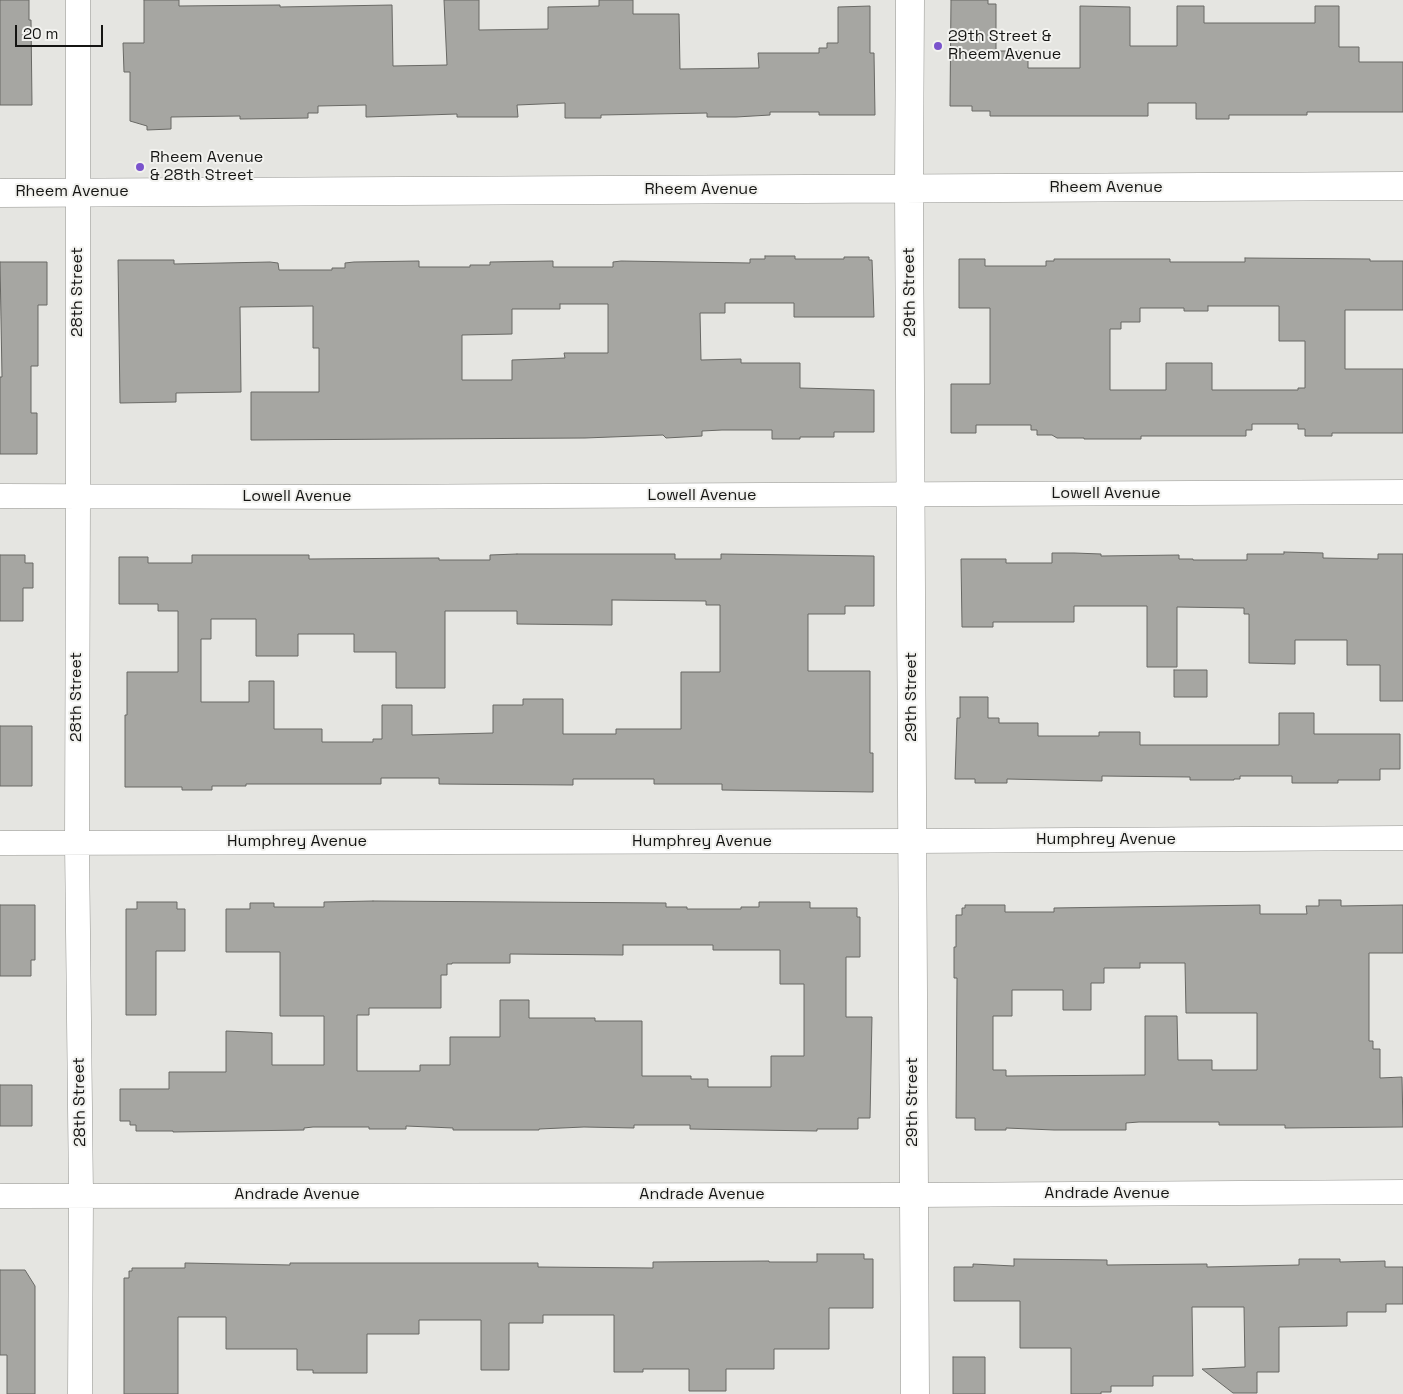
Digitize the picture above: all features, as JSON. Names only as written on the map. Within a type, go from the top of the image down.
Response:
[{"type":"street","name":"28th Street","points":[[78,0],[76,843],[81,1196],[80,1394]]},
{"type":"street","name":"29th Street","points":[[910,0],[909,189],[912,495],[914,1394]]},
{"type":"street","name":"Rheem Avenue","points":[[0,193],[1403,186]]},
{"type":"street","name":"Lowell Avenue","points":[[0,496],[346,497],[1403,492]]},
{"type":"street","name":"Humphrey Avenue","points":[[0,843],[1403,838]]},
{"type":"street","name":"Andrade Avenue","points":[[0,1196],[914,1195],[1403,1192]]},
{"type":"building","points":[[0,0],[29,0],[32,105],[0,105]]},
{"type":"building","points":[[144,0],[179,0],[179,6],[392,5],[393,66],[447,65],[444,0],[479,0],[479,30],[548,29],[548,7],[599,6],[599,0],[633,0],[633,14],[679,14],[680,69],[759,68],[758,53],[819,53],[819,48],[827,48],[827,43],[838,43],[838,7],[870,6],[870,53],[874,53],[875,115],[819,115],[819,112],[770,112],[770,115],[736,117],[707,117],[707,113],[601,115],[601,118],[565,118],[565,103],[517,105],[518,117],[457,117],[457,114],[366,117],[366,105],[318,106],[318,113],[308,113],[308,118],[240,119],[240,116],[171,117],[171,129],[147,130],[147,126],[130,121],[130,72],[124,72],[123,43],[144,43]]},
{"type":"building","points":[[951,0],[988,0],[988,4],[996,4],[996,51],[1028,51],[1028,68],[1080,68],[1080,6],[1130,7],[1130,46],[1177,46],[1177,6],[1204,6],[1204,23],[1315,23],[1315,6],[1339,6],[1339,47],[1359,47],[1359,62],[1403,62],[1403,112],[1307,112],[1307,115],[1229,115],[1229,119],[1196,119],[1196,103],[1148,103],[1148,116],[990,116],[990,111],[972,111],[972,106],[950,106]]},
{"type":"building","points":[[765,256],[795,256],[795,259],[869,257],[869,260],[872,260],[874,317],[794,317],[794,303],[725,303],[725,313],[700,313],[701,360],[741,359],[741,363],[800,363],[800,388],[874,390],[874,432],[834,432],[834,437],[800,437],[800,439],[772,439],[772,430],[722,430],[702,431],[702,436],[666,438],[663,435],[585,438],[251,440],[251,392],[319,392],[319,348],[313,348],[313,306],[240,307],[241,392],[176,393],[176,402],[120,403],[118,260],[174,260],[174,264],[270,262],[278,263],[279,270],[332,270],[332,268],[345,268],[345,263],[354,262],[419,261],[419,267],[470,267],[470,265],[490,265],[490,262],[553,261],[553,267],[613,267],[613,262],[621,261],[750,263],[750,259],[765,259]],"holes":[[[560,304],[608,304],[608,353],[564,353],[565,358],[512,360],[512,380],[462,380],[462,335],[512,334],[512,309],[560,309]]]},
{"type":"building","points":[[1245,258],[1403,261],[1403,310],[1345,310],[1345,369],[1403,369],[1403,433],[1332,433],[1332,436],[1305,436],[1305,429],[1298,429],[1298,424],[1252,424],[1252,430],[1246,430],[1246,436],[1141,436],[1141,439],[1057,438],[1052,435],[1037,435],[1037,430],[1031,430],[1031,425],[976,425],[976,433],[951,433],[951,384],[990,384],[990,308],[959,308],[959,259],[985,259],[985,266],[1046,266],[1046,261],[1054,261],[1054,259],[1170,259],[1170,262],[1245,262]],"holes":[[[1208,306],[1279,306],[1279,341],[1305,341],[1305,388],[1298,388],[1298,390],[1212,390],[1212,363],[1166,363],[1166,390],[1110,390],[1110,329],[1121,329],[1121,322],[1140,322],[1140,308],[1184,308],[1184,311],[1208,311]]]},
{"type":"building","points":[[0,262],[47,262],[47,305],[38,305],[38,366],[31,366],[31,413],[37,413],[37,454],[0,454],[0,377],[2,377]]},
{"type":"building","points":[[1284,552],[1323,553],[1323,558],[1378,559],[1378,554],[1403,554],[1403,701],[1380,701],[1380,665],[1347,665],[1347,640],[1295,640],[1295,664],[1249,663],[1249,614],[1244,614],[1244,608],[1177,607],[1177,667],[1147,667],[1147,606],[1074,606],[1074,622],[993,622],[993,627],[962,627],[961,559],[1006,559],[1006,563],[1052,563],[1052,553],[1074,553],[1101,554],[1101,556],[1179,555],[1179,559],[1247,560],[1247,554],[1284,554]]},
{"type":"building","points":[[675,554],[675,559],[721,559],[721,554],[874,556],[874,606],[845,606],[845,614],[808,614],[808,671],[870,671],[870,753],[873,753],[873,792],[722,790],[722,784],[654,784],[654,779],[573,779],[573,785],[439,784],[439,778],[381,778],[381,784],[246,784],[246,786],[212,786],[212,790],[182,790],[182,787],[125,787],[127,672],[178,672],[178,611],[158,611],[158,604],[119,604],[119,557],[148,557],[148,563],[192,563],[192,555],[309,555],[309,559],[439,558],[439,560],[490,560],[490,555]],"holes":[[[612,600],[706,601],[706,605],[720,605],[720,672],[681,672],[681,729],[616,729],[616,734],[563,734],[563,699],[523,699],[523,705],[493,705],[493,733],[412,735],[412,705],[382,705],[382,739],[373,739],[373,742],[322,742],[322,729],[274,729],[274,681],[249,681],[249,702],[201,702],[201,639],[211,639],[211,619],[256,619],[256,656],[298,656],[298,634],[354,634],[354,652],[396,652],[396,688],[445,688],[445,611],[517,611],[517,624],[612,625]]]},
{"type":"building","points":[[0,555],[25,555],[25,563],[33,563],[33,588],[23,588],[23,621],[0,621]]},
{"type":"building","points":[[1174,670],[1207,670],[1207,697],[1174,697]]},
{"type":"building","points":[[960,697],[988,697],[988,718],[999,718],[999,723],[1038,723],[1038,736],[1099,736],[1099,732],[1140,732],[1140,745],[1279,745],[1279,713],[1314,713],[1314,734],[1400,734],[1400,769],[1380,769],[1380,780],[1338,780],[1338,783],[1292,783],[1292,776],[1240,776],[1240,779],[1234,780],[1190,780],[1190,777],[1102,776],[1102,781],[1007,779],[1007,783],[975,783],[975,779],[955,779],[957,718],[960,718]]},
{"type":"building","points":[[0,726],[32,726],[32,786],[0,786]]},
{"type":"building","points":[[1319,900],[1341,900],[1341,906],[1403,905],[1403,953],[1369,953],[1369,1041],[1373,1041],[1373,1049],[1380,1049],[1380,1078],[1402,1077],[1403,1127],[1285,1128],[1285,1125],[1219,1125],[1219,1122],[1139,1122],[1126,1123],[1126,1130],[1006,1128],[1006,1130],[975,1130],[975,1118],[956,1118],[957,978],[954,978],[954,947],[956,947],[956,915],[962,915],[962,908],[965,908],[965,905],[1005,905],[1005,912],[1054,912],[1054,908],[1260,905],[1260,914],[1307,914],[1306,906],[1319,906]],"holes":[[[1140,963],[1185,963],[1186,1013],[1257,1013],[1257,1070],[1212,1070],[1212,1060],[1178,1060],[1177,1016],[1145,1016],[1145,1075],[1006,1076],[1006,1070],[993,1070],[993,1016],[1012,1016],[1012,990],[1063,990],[1063,1010],[1091,1010],[1091,983],[1104,983],[1104,968],[1140,968]]]},
{"type":"building","points":[[137,902],[177,902],[177,909],[185,909],[185,951],[156,951],[156,1015],[126,1015],[126,909],[137,909]]},
{"type":"building","points":[[324,902],[666,903],[666,907],[687,907],[687,909],[741,909],[741,907],[759,907],[759,902],[810,902],[810,908],[857,908],[857,917],[860,917],[860,957],[846,957],[846,1017],[872,1017],[870,1118],[858,1118],[858,1129],[817,1129],[817,1131],[690,1129],[690,1125],[634,1125],[634,1128],[584,1127],[539,1130],[453,1130],[453,1128],[406,1126],[406,1129],[313,1127],[304,1128],[304,1130],[173,1132],[136,1131],[136,1125],[130,1125],[130,1121],[120,1121],[120,1089],[169,1089],[169,1072],[226,1072],[226,1031],[272,1033],[272,1065],[324,1065],[324,1016],[280,1016],[280,952],[226,952],[226,909],[250,909],[250,903],[274,903],[274,907],[324,907]],"holes":[[[623,945],[713,945],[713,950],[780,950],[780,984],[804,984],[804,1056],[771,1056],[771,1087],[708,1087],[708,1079],[691,1079],[691,1076],[642,1076],[642,1021],[595,1021],[595,1018],[529,1018],[529,1000],[500,1000],[500,1037],[450,1037],[450,1065],[420,1065],[420,1071],[357,1071],[357,1015],[369,1015],[369,1008],[441,1008],[441,975],[447,975],[447,964],[510,963],[510,954],[623,955]]]},
{"type":"building","points":[[0,905],[35,905],[35,960],[31,960],[31,976],[0,976]]},
{"type":"building","points":[[0,1085],[32,1085],[32,1126],[0,1126]]},
{"type":"building","points":[[817,1254],[864,1254],[864,1259],[873,1259],[873,1308],[829,1308],[829,1349],[774,1349],[774,1369],[726,1369],[726,1391],[689,1391],[689,1369],[643,1369],[643,1372],[614,1372],[614,1315],[543,1315],[543,1323],[509,1323],[509,1370],[481,1370],[481,1320],[419,1320],[419,1334],[367,1334],[367,1373],[313,1373],[313,1370],[297,1370],[297,1349],[226,1349],[226,1317],[178,1317],[178,1394],[124,1394],[124,1278],[129,1278],[129,1271],[132,1271],[132,1268],[185,1268],[185,1263],[290,1265],[290,1263],[538,1263],[538,1267],[653,1268],[653,1262],[817,1262]]},
{"type":"building","points":[[1014,1259],[1107,1260],[1107,1265],[1207,1264],[1207,1267],[1299,1265],[1299,1259],[1340,1259],[1340,1262],[1385,1261],[1385,1267],[1403,1267],[1403,1304],[1386,1304],[1386,1312],[1347,1312],[1347,1326],[1279,1327],[1279,1372],[1257,1372],[1257,1393],[1233,1393],[1202,1369],[1245,1367],[1244,1307],[1192,1307],[1193,1376],[1153,1376],[1153,1386],[1111,1386],[1111,1392],[1101,1392],[1101,1394],[1071,1394],[1071,1348],[1020,1348],[1020,1301],[954,1301],[954,1267],[973,1267],[973,1264],[1014,1266]]},
{"type":"building","points":[[0,1270],[25,1270],[35,1286],[35,1394],[7,1394],[7,1355],[0,1355]]},
{"type":"building","points":[[953,1357],[985,1357],[985,1394],[953,1394]]},
{"type":"place","name":"29th Street & Rheem Avenue","points":[[938,46]]},
{"type":"place","name":"Rheem Avenue & 28th Street","points":[[140,167]]}]
